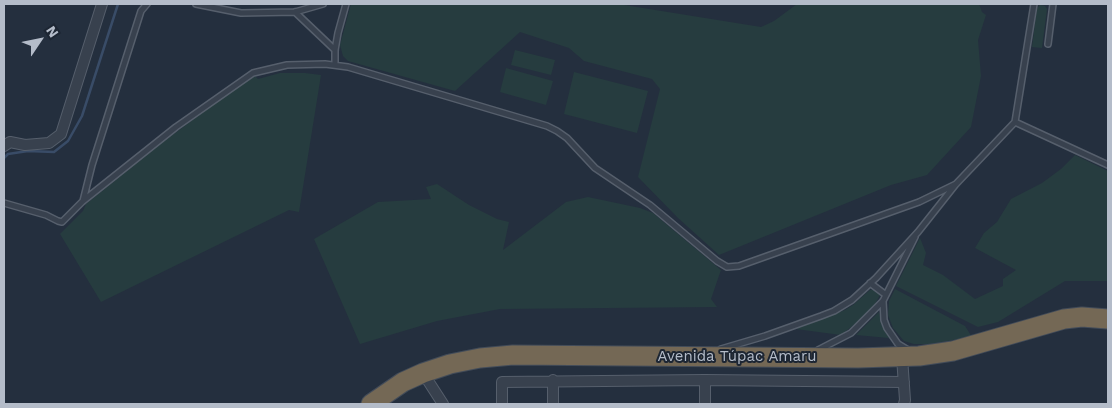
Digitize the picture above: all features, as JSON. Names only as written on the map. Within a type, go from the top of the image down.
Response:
[{"type":"highway","name":"Avenida Túpac Amaru","points":[[371,404],[403,382],[423,373],[450,364],[480,358],[513,355],[793,358],[910,356],[953,351],[1064,319],[1082,317],[1108,319]]},
{"type":"street","points":[[4,146],[10,142],[25,145],[49,143],[61,134],[102,4]]},
{"type":"street","points":[[904,404],[904,382],[910,356]]},
{"type":"street","points":[[423,373],[443,404]]},
{"type":"street","points":[[553,380],[553,404]]},
{"type":"street","points":[[502,404],[502,382],[705,380],[904,382]]},
{"type":"street","points":[[705,380],[705,404]]},
{"type":"lane","points":[[83,201],[92,165],[141,11],[146,4]]},
{"type":"lane","points":[[196,4],[241,13],[295,12],[323,4]]},
{"type":"lane","points":[[335,64],[335,50],[346,4]]},
{"type":"lane","points":[[697,357],[765,336],[834,310],[852,300],[870,283],[918,232],[956,184],[1015,122],[1034,4]]},
{"type":"lane","points":[[1048,44],[1053,4]]},
{"type":"lane","points":[[295,12],[335,50]]},
{"type":"lane","points":[[4,203],[46,214],[62,222],[83,201],[176,127],[253,73],[287,65],[335,64],[537,123],[557,131],[567,138],[595,168],[650,205],[728,267],[739,266],[919,202],[956,184]]},
{"type":"lane","points":[[1015,122],[1108,165]]},
{"type":"lane","points":[[793,358],[840,340],[860,325],[883,301],[918,232]]},
{"type":"lane","points":[[870,283],[886,295]]},
{"type":"lane","points":[[883,301],[884,320],[892,336],[910,356]]},
{"type":"green space","points":[[351,4],[618,4],[761,27],[774,21],[797,4],[979,4],[982,12],[986,15],[978,40],[981,76],[971,127],[927,175],[891,185],[719,255],[678,218],[638,177],[660,89],[652,79],[584,61],[569,48],[520,32],[455,91],[348,61],[343,56],[340,45]]},
{"type":"green space","points":[[1040,5],[1045,6],[1047,9],[1042,48],[1032,47],[1037,8]]},
{"type":"green space","points":[[515,50],[555,60],[551,75],[511,65]]},
{"type":"green space","points":[[506,68],[553,81],[546,105],[500,92]]},
{"type":"green space","points":[[574,72],[648,91],[637,133],[564,114]]},
{"type":"green space","points":[[280,73],[321,75],[299,212],[289,210],[101,302],[60,234],[83,211],[86,204],[163,142],[224,97],[255,76],[258,79]]},
{"type":"green space","points":[[1075,155],[1108,171],[1108,281],[1065,281],[998,322],[978,327],[896,286],[920,238],[926,253],[923,265],[943,275],[975,299],[1003,286],[1003,279],[1016,270],[975,248],[984,233],[997,222],[1011,199],[1042,183],[1061,169]]},
{"type":"green space","points":[[437,184],[469,205],[497,219],[509,222],[503,250],[566,202],[588,197],[640,208],[653,213],[721,270],[711,299],[717,307],[500,309],[437,321],[360,344],[314,239],[378,202],[431,199],[426,187]]},
{"type":"green space","points":[[875,289],[880,295],[875,304],[860,320],[841,335],[796,329],[845,310],[870,290]]},
{"type":"green space","points":[[895,289],[965,326],[972,337],[929,344],[914,344],[904,341],[893,328],[888,315],[889,301]]},
{"type":"green space","points":[[879,312],[881,324],[889,338],[856,335]]},
{"type":"waterway","points":[[4,158],[8,154],[28,151],[54,152],[68,141],[82,116],[118,4]]}]
